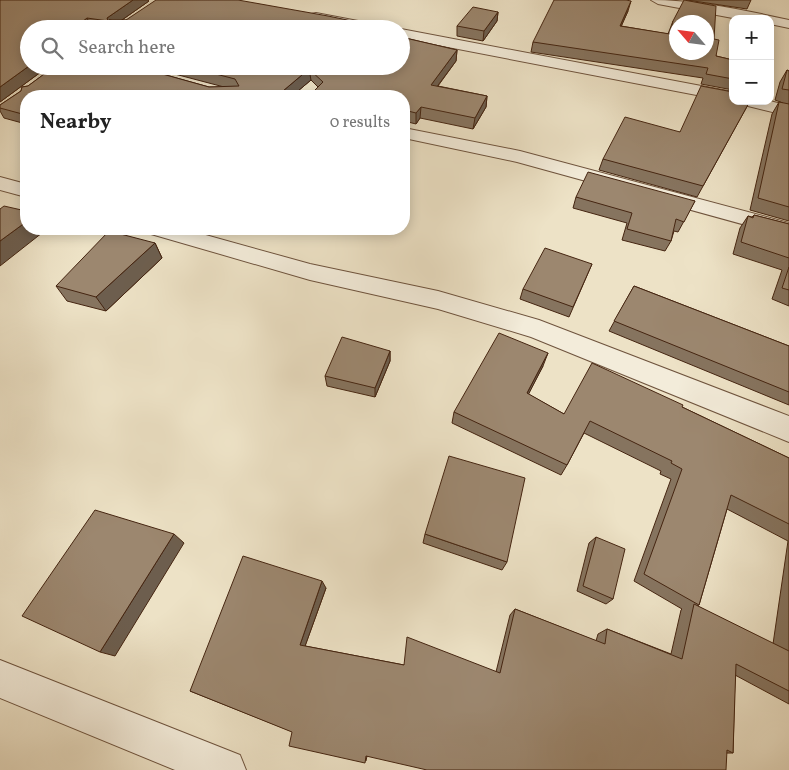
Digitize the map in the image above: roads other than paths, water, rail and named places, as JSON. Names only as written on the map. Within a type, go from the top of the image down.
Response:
[{"type":"street","points":[[658,0],[742,15]]},
{"type":"street","points":[[306,15],[332,20]]},
{"type":"street","points":[[774,21],[789,24]]},
{"type":"street","points":[[410,35],[729,96]]},
{"type":"street","points":[[766,105],[789,111]]},
{"type":"street","points":[[410,134],[520,157],[789,230]]},
{"type":"street","points":[[0,183],[20,188]]},
{"type":"street","points":[[180,235],[310,272],[438,300],[539,330],[789,429]]},
{"type":"street","points":[[0,680],[225,770]]}]
